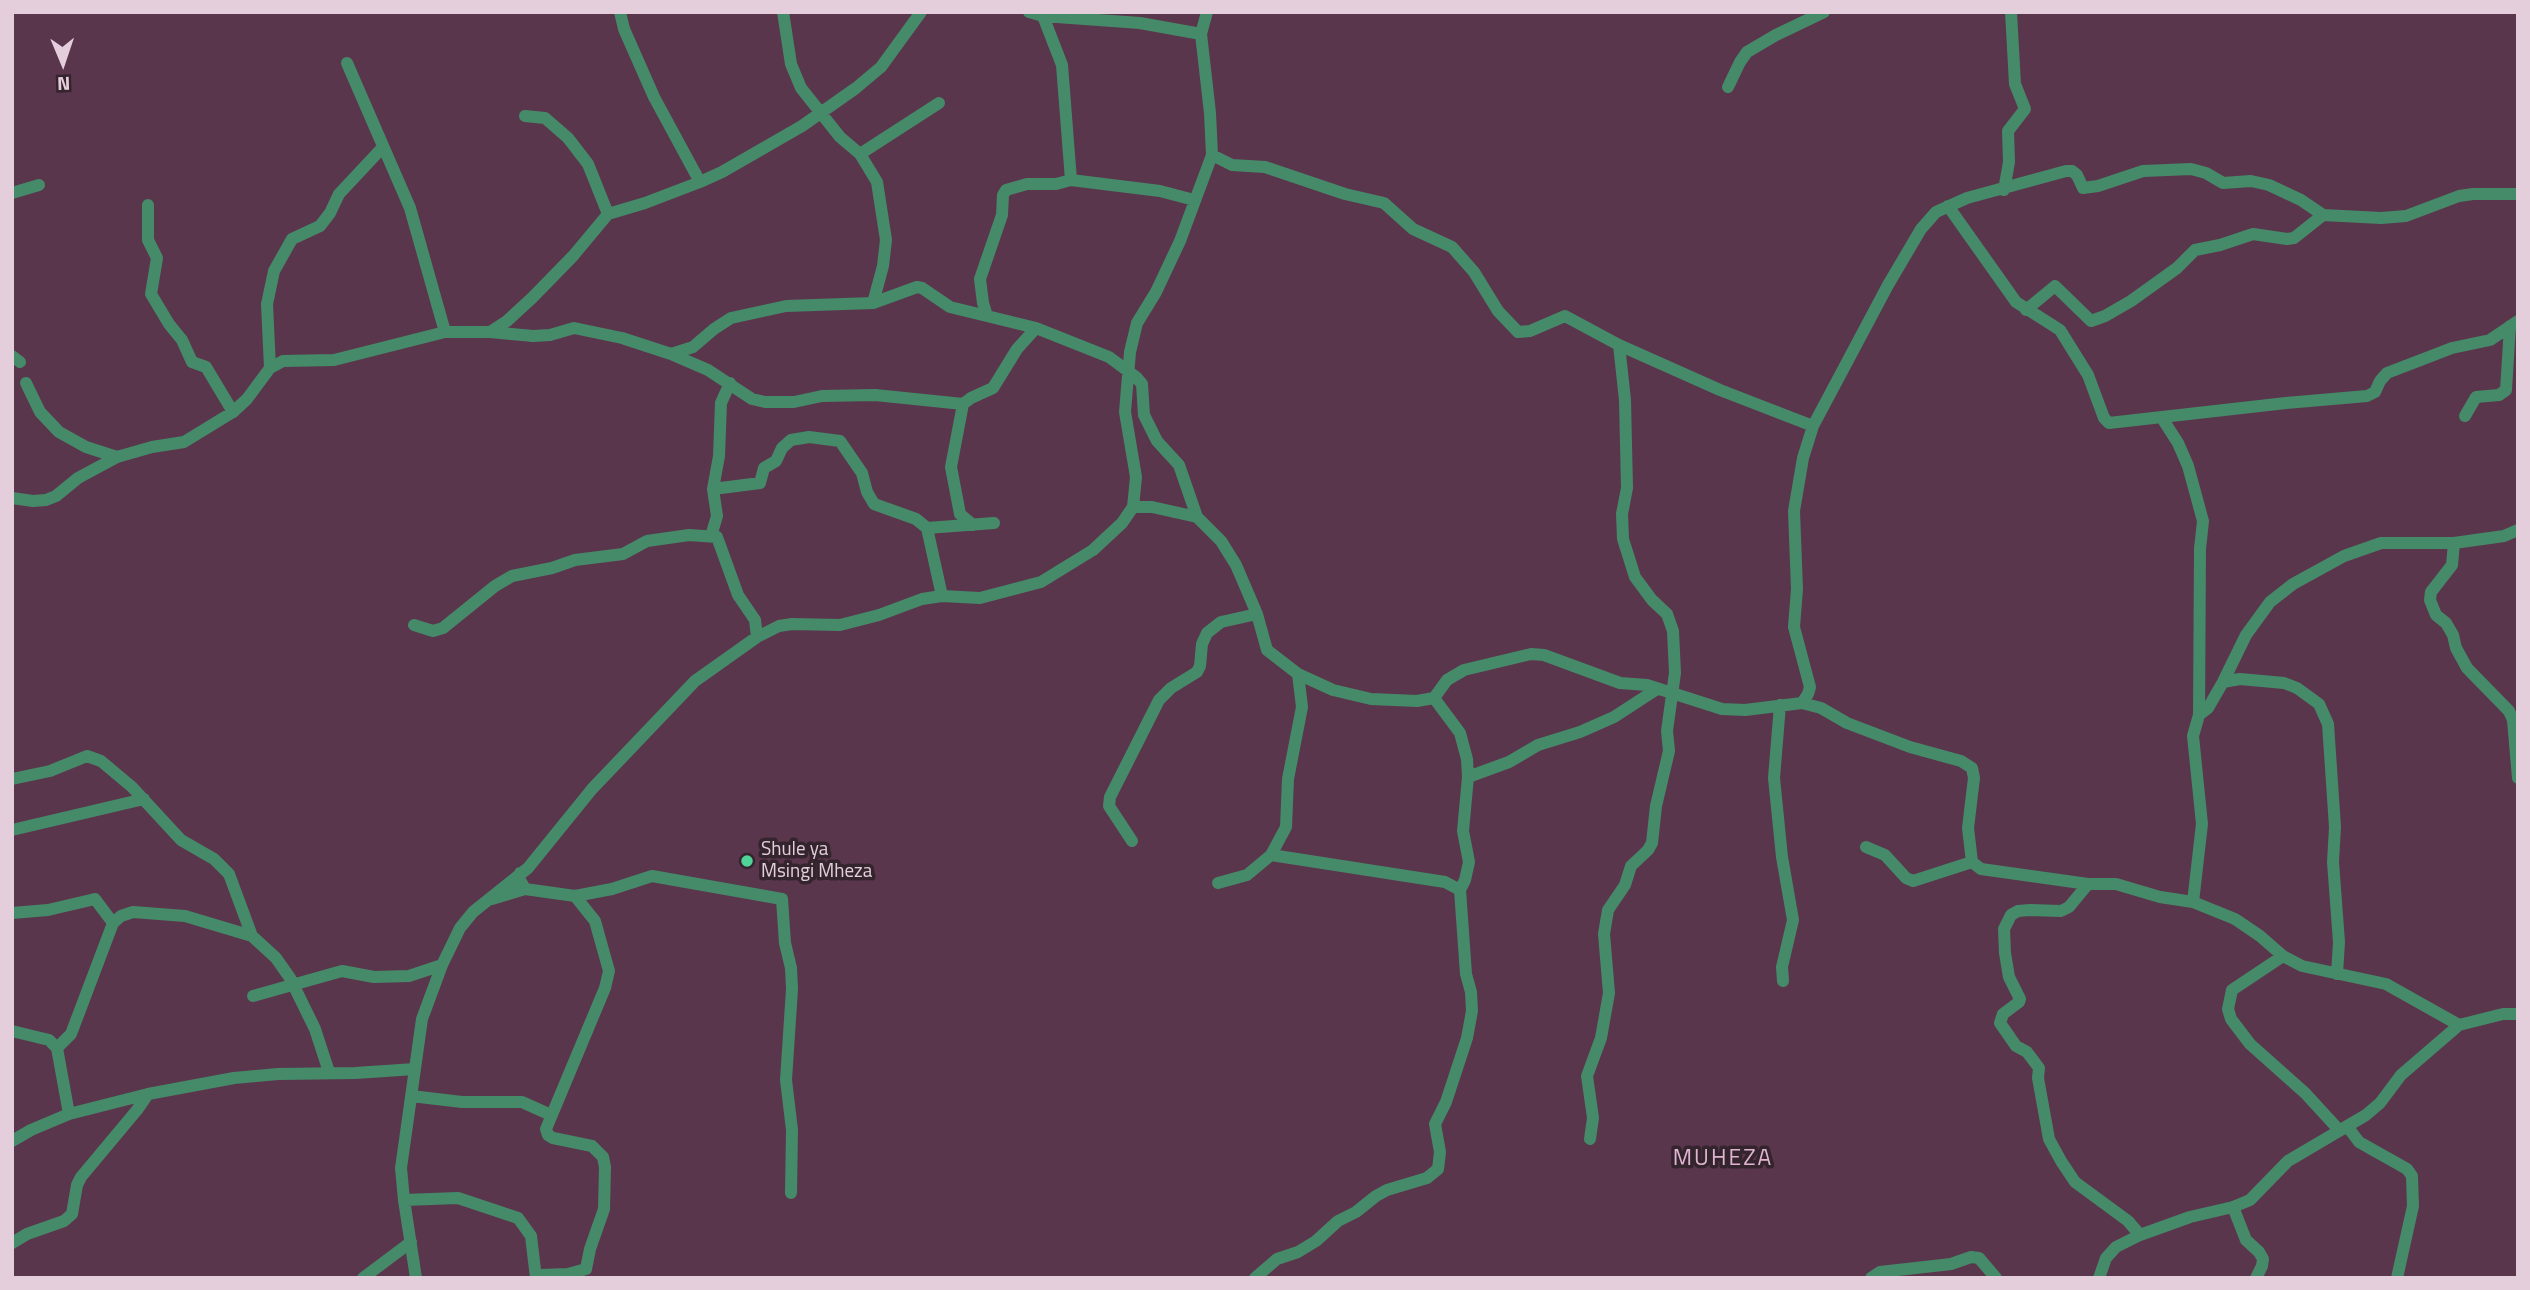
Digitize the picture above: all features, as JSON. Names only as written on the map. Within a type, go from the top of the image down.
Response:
[{"type":"street","points":[[620,12],[624,29],[654,97],[700,182]]},
{"type":"street","points":[[783,12],[791,64],[801,88],[840,137],[860,154],[877,182],[886,240],[883,266],[873,303]]},
{"type":"street","points":[[490,332],[507,321],[532,298],[573,256],[608,214],[700,182],[802,126],[881,67],[921,12]]},
{"type":"street","points":[[1029,12],[1043,16],[1125,21],[1201,34]]},
{"type":"street","points":[[416,1278],[401,1168],[422,1019],[442,965],[460,928],[485,901],[528,868],[592,789],[695,681],[757,637],[779,626],[792,624],[839,625],[878,615],[922,598],[980,598],[1041,582],[1093,550],[1122,523],[1133,507],[1136,477],[1125,412],[1130,352],[1137,323],[1156,292],[1180,241],[1212,155],[1201,34],[1207,12]]},
{"type":"street","points":[[1728,87],[1748,52],[1824,12]]},
{"type":"street","points":[[2004,190],[2008,131],[2025,109],[2015,83],[2011,12]]},
{"type":"street","points":[[1043,16],[1062,65],[1071,180]]},
{"type":"street","points":[[347,63],[410,208],[445,332]]},
{"type":"street","points":[[860,154],[939,103]]},
{"type":"street","points":[[525,116],[545,118],[568,138],[588,164],[608,214]]},
{"type":"street","points":[[270,368],[267,304],[274,271],[292,239],[320,226],[330,214],[339,194],[383,147]]},
{"type":"street","points":[[1212,155],[1232,166],[1265,167],[1345,194],[1384,203],[1413,229],[1452,247],[1474,272],[1498,311],[1518,332],[1530,331],[1565,316],[1619,345],[1720,390],[1813,426]]},
{"type":"street","points":[[1802,703],[1810,687],[1794,627],[1797,589],[1794,510],[1802,458],[1813,426],[1888,285],[1921,229],[1936,212],[1967,198],[2066,171],[2073,171],[2077,175],[2083,188],[2098,186],[2143,171],[2191,169],[2206,173],[2223,183],[2251,181],[2269,186],[2301,200],[2323,215],[2381,218],[2406,216],[2459,196],[2518,194]]},
{"type":"street","points":[[987,316],[982,303],[980,279],[1002,215],[1003,195],[1011,188],[1071,180],[1160,191],[1194,200]]},
{"type":"street","points":[[12,193],[39,185]]},
{"type":"street","points":[[148,205],[148,240],[157,258],[151,294],[182,340],[192,362],[206,367],[233,412]]},
{"type":"street","points":[[1948,206],[2015,302],[2060,330],[2088,375],[2104,418],[2109,424],[2367,396],[2375,392],[2387,373],[2452,348],[2490,340],[2514,323]]},
{"type":"street","points":[[2026,310],[2055,286],[2091,321],[2105,316],[2177,268],[2195,250],[2253,234],[2294,238],[2323,215]]},
{"type":"street","points":[[671,354],[693,347],[731,318],[786,306],[873,303],[917,287],[950,307],[1036,328],[1109,357],[1142,384],[1144,415],[1157,441],[1179,466],[1198,517],[1221,541],[1236,565],[1257,614],[1266,650],[1298,674],[1333,690],[1371,699],[1400,702],[1434,698],[1447,680],[1464,670],[1531,654],[1544,655],[1620,683],[1647,685],[1722,709],[1745,710],[1802,703],[1821,708],[1847,723],[1910,747],[1961,761],[1972,768],[1974,778],[1968,828],[1972,862],[1981,869],[2088,884],[2116,884],[2160,897],[2193,902],[2235,919],[2283,956],[2302,966],[2386,984],[2459,1025]]},
{"type":"street","points":[[2465,416],[2476,397],[2499,395],[2506,390],[2514,323]]},
{"type":"street","points":[[12,498],[46,500],[56,496],[78,478],[117,457],[152,447],[184,442],[233,412],[247,399],[270,368],[283,361],[334,360],[445,332],[533,336],[550,335],[574,328],[622,338],[708,370],[752,399],[765,402],[794,402],[822,396],[875,395],[963,404]]},
{"type":"street","points":[[973,525],[960,514],[951,467],[963,404],[993,388],[1017,349],[1036,328]]},
{"type":"street","points":[[1590,1139],[1593,1118],[1587,1076],[1601,1038],[1609,993],[1604,934],[1608,910],[1620,896],[1631,866],[1652,843],[1656,806],[1669,751],[1667,731],[1673,694],[1675,654],[1673,631],[1667,614],[1635,577],[1623,539],[1622,514],[1627,488],[1625,400],[1619,345]]},
{"type":"street","points":[[687,362],[693,347]]},
{"type":"street","points":[[26,383],[40,412],[59,432],[86,447],[117,457]]},
{"type":"street","points":[[711,536],[717,516],[713,489],[719,456],[722,403],[730,383]]},
{"type":"street","points":[[2162,418],[2178,443],[2188,466],[2203,521],[2200,549],[2199,715],[2193,736],[2202,824],[2193,902]]},
{"type":"street","points":[[713,489],[760,483],[764,468],[776,461],[782,448],[791,440],[809,437],[843,443],[862,473],[867,492],[874,504],[916,519],[927,528],[942,596]]},
{"type":"street","points":[[1133,507],[1198,517]]},
{"type":"street","points":[[927,528],[994,523]]},
{"type":"street","points":[[2199,715],[2208,708],[2246,635],[2270,603],[2293,584],[2344,556],[2381,543],[2454,543],[2504,536],[2518,530]]},
{"type":"street","points":[[414,625],[425,630],[443,628],[495,586],[512,576],[575,560],[623,554],[647,541],[711,536],[717,537],[721,543],[738,595],[755,620],[757,637]]},
{"type":"street","points":[[2454,543],[2452,565],[2431,592],[2430,600],[2436,615],[2446,622],[2467,668],[2509,711],[2513,720],[2518,778]]},
{"type":"street","points":[[1132,841],[1109,806],[1110,797],[1159,700],[1171,688],[1197,672],[1202,644],[1207,633],[1222,622],[1257,614]]},
{"type":"street","points":[[1218,883],[1247,875],[1271,855],[1286,827],[1288,779],[1302,707],[1298,674]]},
{"type":"street","points":[[2223,682],[2240,680],[2284,683],[2297,688],[2319,704],[2328,724],[2335,827],[2333,862],[2339,942],[2337,974]]},
{"type":"street","points":[[1468,777],[1509,762],[1538,745],[1580,732],[1614,717],[1657,689]]},
{"type":"street","points":[[1255,1278],[1277,1259],[1298,1252],[1316,1241],[1338,1221],[1356,1212],[1376,1196],[1427,1178],[1438,1169],[1440,1152],[1435,1124],[1446,1102],[1467,1038],[1472,1011],[1466,974],[1460,890],[1469,862],[1463,831],[1468,777],[1466,759],[1460,733],[1434,698]]},
{"type":"street","points":[[1780,705],[1774,778],[1782,857],[1793,920],[1782,967],[1783,981]]},
{"type":"street","points":[[12,779],[50,771],[87,756],[101,761],[144,799],[181,840],[214,859],[229,874],[251,936]]},
{"type":"street","points":[[12,830],[144,799]]},
{"type":"street","points":[[1866,847],[1885,855],[1906,878],[1913,881],[1972,862]]},
{"type":"street","points":[[1271,855],[1446,882],[1460,890]]},
{"type":"street","points":[[520,873],[519,878],[525,889]]},
{"type":"street","points":[[485,901],[525,889],[575,895],[612,889],[652,876],[782,899],[792,989],[786,1080],[792,1130],[791,1193]]},
{"type":"street","points":[[2088,884],[2069,907],[2061,911],[2030,910],[2011,915],[2004,929],[2005,953],[2009,977],[2020,1002],[2003,1014],[2000,1023],[2016,1046],[2027,1052],[2039,1068],[2038,1078],[2049,1139],[2061,1161],[2076,1182],[2128,1221],[2140,1234]]},
{"type":"street","points":[[404,1200],[458,1198],[518,1218],[531,1237],[537,1278],[541,1275],[568,1274],[586,1269],[606,1199],[606,1167],[603,1157],[592,1146],[553,1138],[548,1135],[546,1129],[606,988],[609,971],[595,921],[575,895]]},
{"type":"street","points":[[12,913],[48,910],[95,899],[113,923]]},
{"type":"street","points":[[57,1048],[71,1034],[113,923],[121,916],[133,912],[185,916],[251,936],[276,958],[315,1028],[329,1072]]},
{"type":"street","points":[[2283,956],[2232,990],[2228,1009],[2231,1019],[2250,1044],[2359,1142],[2407,1169],[2412,1176],[2413,1206],[2397,1278]]},
{"type":"street","points":[[253,996],[342,971],[374,977],[409,976],[442,965]]},
{"type":"street","points":[[2099,1278],[2106,1258],[2116,1247],[2140,1234],[2190,1217],[2234,1207],[2260,1192],[2295,1156],[2380,1103],[2401,1074],[2459,1025],[2503,1014],[2518,1014]]},
{"type":"street","points":[[12,1031],[49,1040],[57,1048],[69,1114]]},
{"type":"street","points":[[12,1142],[69,1114],[148,1094],[234,1078],[415,1069]]},
{"type":"street","points":[[12,1243],[27,1234],[64,1221],[72,1214],[81,1177],[138,1111],[148,1094]]},
{"type":"street","points":[[411,1096],[462,1102],[522,1102],[551,1115]]},
{"type":"street","points":[[2234,1207],[2246,1240],[2263,1259],[2256,1278]]},
{"type":"street","points":[[363,1278],[411,1242]]},
{"type":"street","points":[[1871,1278],[1880,1272],[1951,1264],[1971,1257],[1979,1258],[1996,1278]]},
{"type":"place","name":"Shule ya Msingi Mheza","points":[[747,861]]},
{"type":"district","name":"MUHEZA","points":[[1723,1159]]}]
